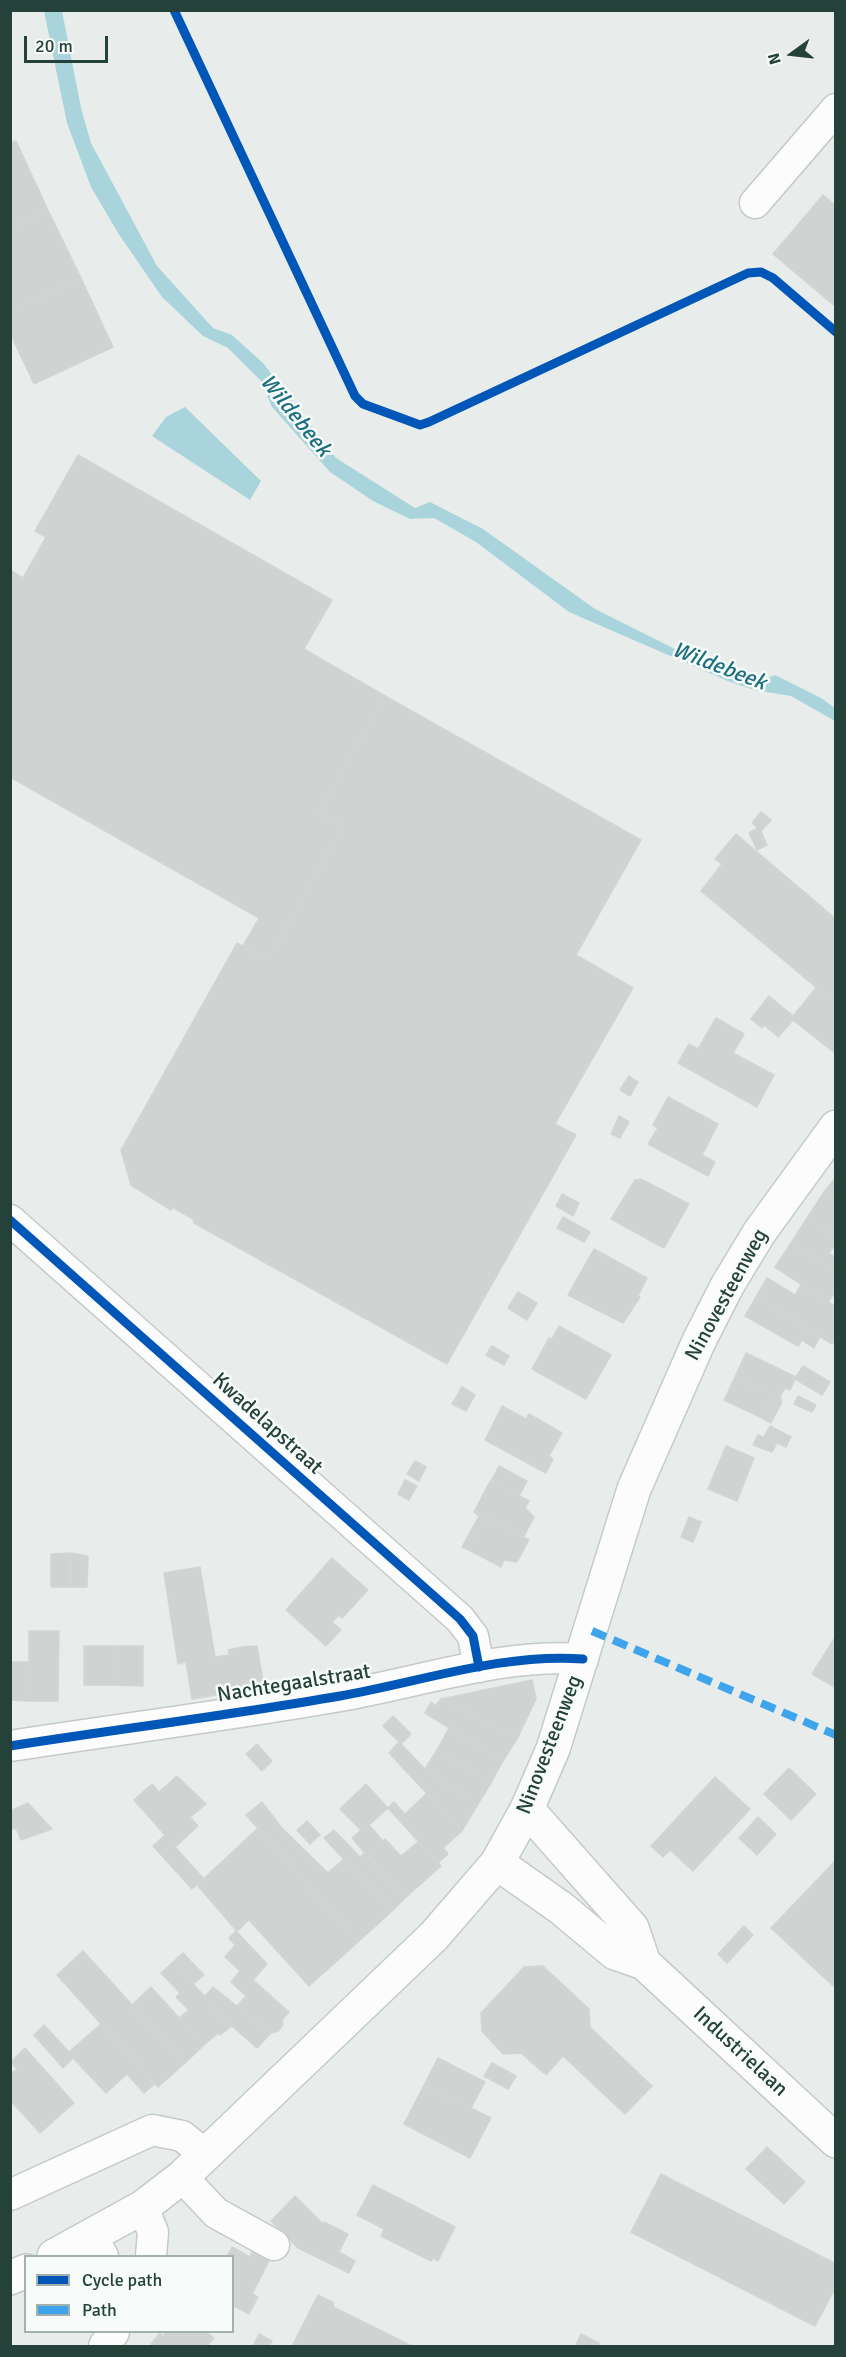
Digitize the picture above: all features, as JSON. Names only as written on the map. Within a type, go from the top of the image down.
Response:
[{"type":"main road","name":"Ninovesteenweg","points":[[59,2255],[98,2247],[143,2207],[182,2177],[434,1936],[497,1863],[527,1809],[554,1749],[584,1659],[634,1489],[699,1341],[727,1286],[759,1233],[836,1127]]},
{"type":"main road","name":"Industrielaan","points":[[527,1809],[632,1928],[644,1963]]},
{"type":"main road","name":"Industrielaan","points":[[497,1863],[561,1908],[615,1953],[644,1963],[836,2141]]},
{"type":"main road","points":[[10,2278],[24,2272]]},
{"type":"street","points":[[755,203],[831,124]]},
{"type":"street","name":"Kwadelapstraat","points":[[10,1220],[460,1619],[472,1636],[479,1667]]},
{"type":"street","name":"Nachtegaalstraat","points":[[10,1746],[342,1696],[479,1667],[553,1657],[584,1659]]},
{"type":"street","points":[[10,2195],[152,2130],[182,2136],[206,2155]]},
{"type":"street","points":[[182,2177],[216,2213],[274,2245]]},
{"type":"street","points":[[143,2207],[153,2232],[151,2255]]},
{"type":"street","points":[[105,2346],[113,2333]]},
{"type":"water","name":"Wildebeek","points":[[44,11],[62,11],[81,108],[91,143],[157,266],[213,328],[232,335],[263,363],[336,458],[415,508],[430,502],[483,529],[595,609],[697,660],[758,682],[775,675],[821,698],[835,708],[835,721],[791,696],[754,690],[728,681],[569,612],[476,542],[434,518],[410,519],[373,501],[330,472],[272,407],[261,381],[228,348],[203,336],[162,297],[118,233],[91,187],[67,123]]},
{"type":"water","points":[[185,407],[261,481],[250,500],[152,436],[166,417]]},
{"type":"building","points":[[16,141],[48,210],[10,228],[10,144]]},
{"type":"building","points":[[823,195],[836,206],[836,307],[773,254]]},
{"type":"building","points":[[48,210],[81,278],[10,311],[10,228]]},
{"type":"building","points":[[81,278],[113,347],[34,384],[10,333],[10,311]]},
{"type":"building","points":[[78,455],[332,600],[304,649],[385,696],[319,812],[343,826],[268,960],[243,946],[259,918],[10,777],[10,574],[12,571],[23,578],[46,537],[35,531]]},
{"type":"building","points":[[385,696],[641,840],[576,955],[633,988],[555,1124],[576,1135],[447,1364],[194,1223],[193,1219],[172,1207],[171,1210],[131,1185],[121,1150],[237,943],[268,960],[343,826],[319,812]]},
{"type":"building","points":[[761,812],[771,820],[761,831],[767,845],[757,850],[749,833],[758,828],[752,823]]},
{"type":"building","points":[[736,834],[836,919],[836,1004],[701,891],[722,864],[715,859]]},
{"type":"building","points":[[816,988],[836,1004],[836,1054],[793,1020],[778,1037],[764,1025],[762,1028],[751,1019],[769,996],[793,1016]]},
{"type":"building","points":[[716,1018],[744,1034],[733,1053],[774,1075],[757,1107],[678,1063],[689,1044],[698,1049]]},
{"type":"building","points":[[629,1076],[638,1082],[630,1096],[620,1090]]},
{"type":"building","points":[[668,1097],[718,1124],[702,1155],[715,1162],[708,1176],[648,1144],[658,1128],[653,1125]]},
{"type":"building","points":[[619,1116],[629,1122],[620,1138],[611,1134]]},
{"type":"building","points":[[836,1177],[836,1199],[824,1192]]},
{"type":"building","points":[[641,1179],[689,1204],[664,1248],[611,1219],[635,1180]]},
{"type":"building","points":[[824,1192],[836,1199],[836,1237],[807,1218]]},
{"type":"building","points":[[562,1194],[579,1203],[573,1216],[556,1206]]},
{"type":"building","points":[[563,1217],[590,1232],[584,1242],[557,1228]]},
{"type":"building","points":[[807,1218],[836,1237],[836,1244],[829,1253],[836,1258],[834,1271],[791,1243]]},
{"type":"building","points":[[791,1243],[836,1272],[836,1291],[828,1302],[775,1267]]},
{"type":"building","points":[[594,1249],[647,1278],[638,1296],[640,1297],[623,1323],[568,1295]]},
{"type":"building","points":[[767,1278],[795,1295],[801,1285],[836,1307],[832,1313],[836,1315],[836,1338],[832,1344],[756,1297]]},
{"type":"building","points":[[518,1292],[537,1303],[527,1320],[508,1308]]},
{"type":"building","points":[[756,1297],[820,1337],[814,1348],[802,1340],[798,1346],[745,1316]]},
{"type":"building","points":[[559,1326],[611,1355],[586,1399],[532,1369],[549,1338],[552,1339]]},
{"type":"building","points":[[492,1346],[509,1356],[504,1365],[486,1355]]},
{"type":"building","points":[[746,1353],[796,1377],[803,1366],[830,1382],[822,1395],[795,1379],[790,1390],[785,1388],[780,1397],[735,1377]]},
{"type":"building","points":[[735,1377],[773,1394],[762,1418],[724,1400]]},
{"type":"building","points":[[462,1387],[475,1395],[466,1411],[452,1404]]},
{"type":"building","points":[[773,1394],[780,1397],[782,1402],[771,1423],[762,1418]]},
{"type":"building","points":[[798,1396],[816,1405],[812,1412],[794,1404]]},
{"type":"building","points":[[502,1406],[526,1419],[529,1414],[562,1433],[549,1456],[553,1459],[546,1473],[485,1440]]},
{"type":"building","points":[[770,1426],[791,1437],[786,1447],[764,1437]]},
{"type":"building","points":[[758,1435],[777,1443],[772,1452],[753,1445]]},
{"type":"building","points":[[726,1446],[754,1458],[737,1501],[708,1489]]},
{"type":"building","points":[[415,1461],[426,1467],[419,1481],[407,1474]]},
{"type":"building","points":[[499,1466],[527,1481],[519,1496],[491,1481]]},
{"type":"building","points":[[405,1480],[417,1486],[409,1500],[398,1494]]},
{"type":"building","points":[[490,1481],[529,1501],[525,1508],[534,1517],[523,1538],[474,1512]]},
{"type":"building","points":[[474,1512],[529,1540],[517,1562],[504,1560],[501,1567],[469,1550],[484,1520]]},
{"type":"building","points":[[479,1516],[484,1520],[469,1550],[462,1547]]},
{"type":"building","points":[[689,1517],[701,1522],[693,1542],[681,1537]]},
{"type":"building","points":[[71,1553],[71,1587],[51,1587],[51,1554]]},
{"type":"building","points":[[71,1553],[88,1556],[87,1587],[71,1587]]},
{"type":"building","points":[[332,1558],[368,1590],[342,1618],[339,1615],[332,1622],[341,1630],[326,1646],[286,1610]]},
{"type":"building","points":[[200,1567],[215,1657],[229,1655],[228,1650],[257,1646],[264,1687],[192,1699],[186,1662],[178,1664],[164,1573]]},
{"type":"building","points":[[29,1631],[59,1631],[58,1701],[29,1701]]},
{"type":"building","points":[[836,1636],[836,1688],[812,1674]]},
{"type":"building","points":[[84,1646],[114,1646],[114,1685],[84,1685]]},
{"type":"building","points":[[114,1646],[143,1646],[143,1686],[114,1685]]},
{"type":"building","points":[[10,1662],[29,1662],[29,1701],[10,1700]]},
{"type":"building","points":[[532,1680],[536,1699],[517,1739],[441,1699]]},
{"type":"building","points":[[441,1699],[517,1739],[503,1761],[425,1713],[431,1702],[435,1706]]},
{"type":"building","points":[[393,1716],[411,1734],[401,1744],[383,1726]]},
{"type":"building","points":[[449,1728],[503,1761],[491,1783],[437,1750]]},
{"type":"building","points":[[399,1742],[430,1774],[478,1804],[462,1831],[389,1753]]},
{"type":"building","points":[[257,1744],[272,1761],[262,1771],[246,1754]]},
{"type":"building","points":[[437,1750],[491,1783],[478,1804],[425,1769]]},
{"type":"building","points":[[789,1768],[816,1794],[791,1820],[764,1794]]},
{"type":"building","points":[[177,1776],[206,1804],[190,1817],[198,1826],[175,1847],[204,1879],[192,1889],[153,1846],[165,1835],[134,1800],[152,1784],[159,1792]]},
{"type":"building","points":[[715,1777],[750,1809],[693,1871],[670,1850],[663,1857],[651,1846]]},
{"type":"building","points":[[366,1784],[388,1808],[369,1825],[383,1841],[385,1839],[401,1856],[418,1842],[441,1866],[404,1899],[352,1838],[361,1830],[340,1809]]},
{"type":"building","points":[[427,1793],[462,1831],[443,1848],[448,1854],[438,1863],[388,1808],[394,1802],[405,1814]]},
{"type":"building","points":[[262,1802],[282,1828],[328,1873],[344,1859],[392,1911],[358,1942],[246,1815]]},
{"type":"building","points":[[28,1803],[52,1829],[21,1840],[16,1828],[10,1830],[10,1811]]},
{"type":"building","points":[[758,1817],[776,1834],[757,1855],[739,1838]]},
{"type":"building","points":[[307,1821],[320,1835],[310,1844],[297,1830]]},
{"type":"building","points":[[258,1828],[358,1942],[309,1986],[249,1920],[237,1931],[197,1885]]},
{"type":"building","points":[[334,1830],[360,1857],[366,1852],[404,1899],[392,1911],[324,1838]]},
{"type":"building","points":[[836,1860],[836,1983],[833,1986],[771,1928]]},
{"type":"building","points":[[744,1926],[753,1935],[727,1963],[718,1954]]},
{"type":"building","points":[[236,1931],[267,1964],[253,1980],[289,2012],[282,2020],[283,2025],[278,2031],[271,2033],[237,2006],[246,1996],[231,1982],[240,1971],[225,1957],[235,1945],[229,1938]]},
{"type":"building","points":[[83,1951],[185,2063],[158,2087],[57,1975]]},
{"type":"building","points":[[183,1953],[204,1975],[193,1984],[173,1962]]},
{"type":"building","points":[[173,1962],[232,2026],[220,2035],[218,2033],[204,2045],[179,2018],[189,2010],[176,1997],[180,1993],[161,1973]]},
{"type":"building","points":[[543,1966],[589,2009],[590,2027],[652,2086],[625,2114],[563,2056],[546,2075],[521,2053],[503,2054],[482,2031],[481,2013],[524,1967]]},
{"type":"building","points":[[151,1987],[204,2045],[185,2063],[132,2005]]},
{"type":"building","points":[[213,1987],[271,2033],[257,2048],[204,1997]]},
{"type":"building","points":[[101,2024],[154,2084],[144,2093],[127,2074],[106,2093],[73,2058],[63,2068],[34,2035],[44,2025],[69,2052]]},
{"type":"building","points":[[25,2048],[74,2103],[40,2133],[10,2100],[10,2075],[17,2069],[11,2062]]},
{"type":"building","points":[[438,2058],[485,2082],[471,2108],[424,2085]]},
{"type":"building","points":[[492,2063],[516,2076],[508,2089],[484,2076]]},
{"type":"building","points":[[424,2085],[491,2118],[470,2158],[404,2124]]},
{"type":"building","points":[[767,2147],[805,2182],[784,2204],[746,2169]]},
{"type":"building","points":[[661,2174],[836,2264],[836,2287],[815,2326],[631,2232]]},
{"type":"building","points":[[373,2185],[455,2227],[438,2261],[433,2258],[431,2261],[381,2236],[384,2229],[357,2215]]},
{"type":"building","points":[[295,2196],[322,2223],[348,2234],[339,2252],[355,2261],[349,2273],[298,2248],[271,2221]]},
{"type":"building","points":[[232,2247],[250,2257],[252,2252],[269,2261],[252,2294],[258,2297],[249,2314],[234,2306],[234,2255],[228,2255]]},
{"type":"building","points":[[318,2295],[334,2303],[333,2307],[412,2346],[292,2346]]},
{"type":"building","points":[[160,2333],[163,2336],[165,2333],[207,2333],[214,2338],[207,2346],[155,2346],[151,2344]]},
{"type":"building","points":[[259,2334],[272,2341],[269,2346],[253,2346]]},
{"type":"building","points":[[581,2334],[599,2343],[598,2346],[576,2345]]},
{"type":"marked path","points":[[592,1631],[836,1735]]},
{"type":"cycle path","points":[[174,10],[355,396],[363,404],[420,425],[429,422],[748,273],[761,272],[773,278],[836,332]]},
{"type":"cycle path","points":[[10,1220],[460,1619],[473,1636],[479,1667]]},
{"type":"cycle path","points":[[10,1746],[340,1696],[491,1664],[552,1658],[583,1659]]}]
